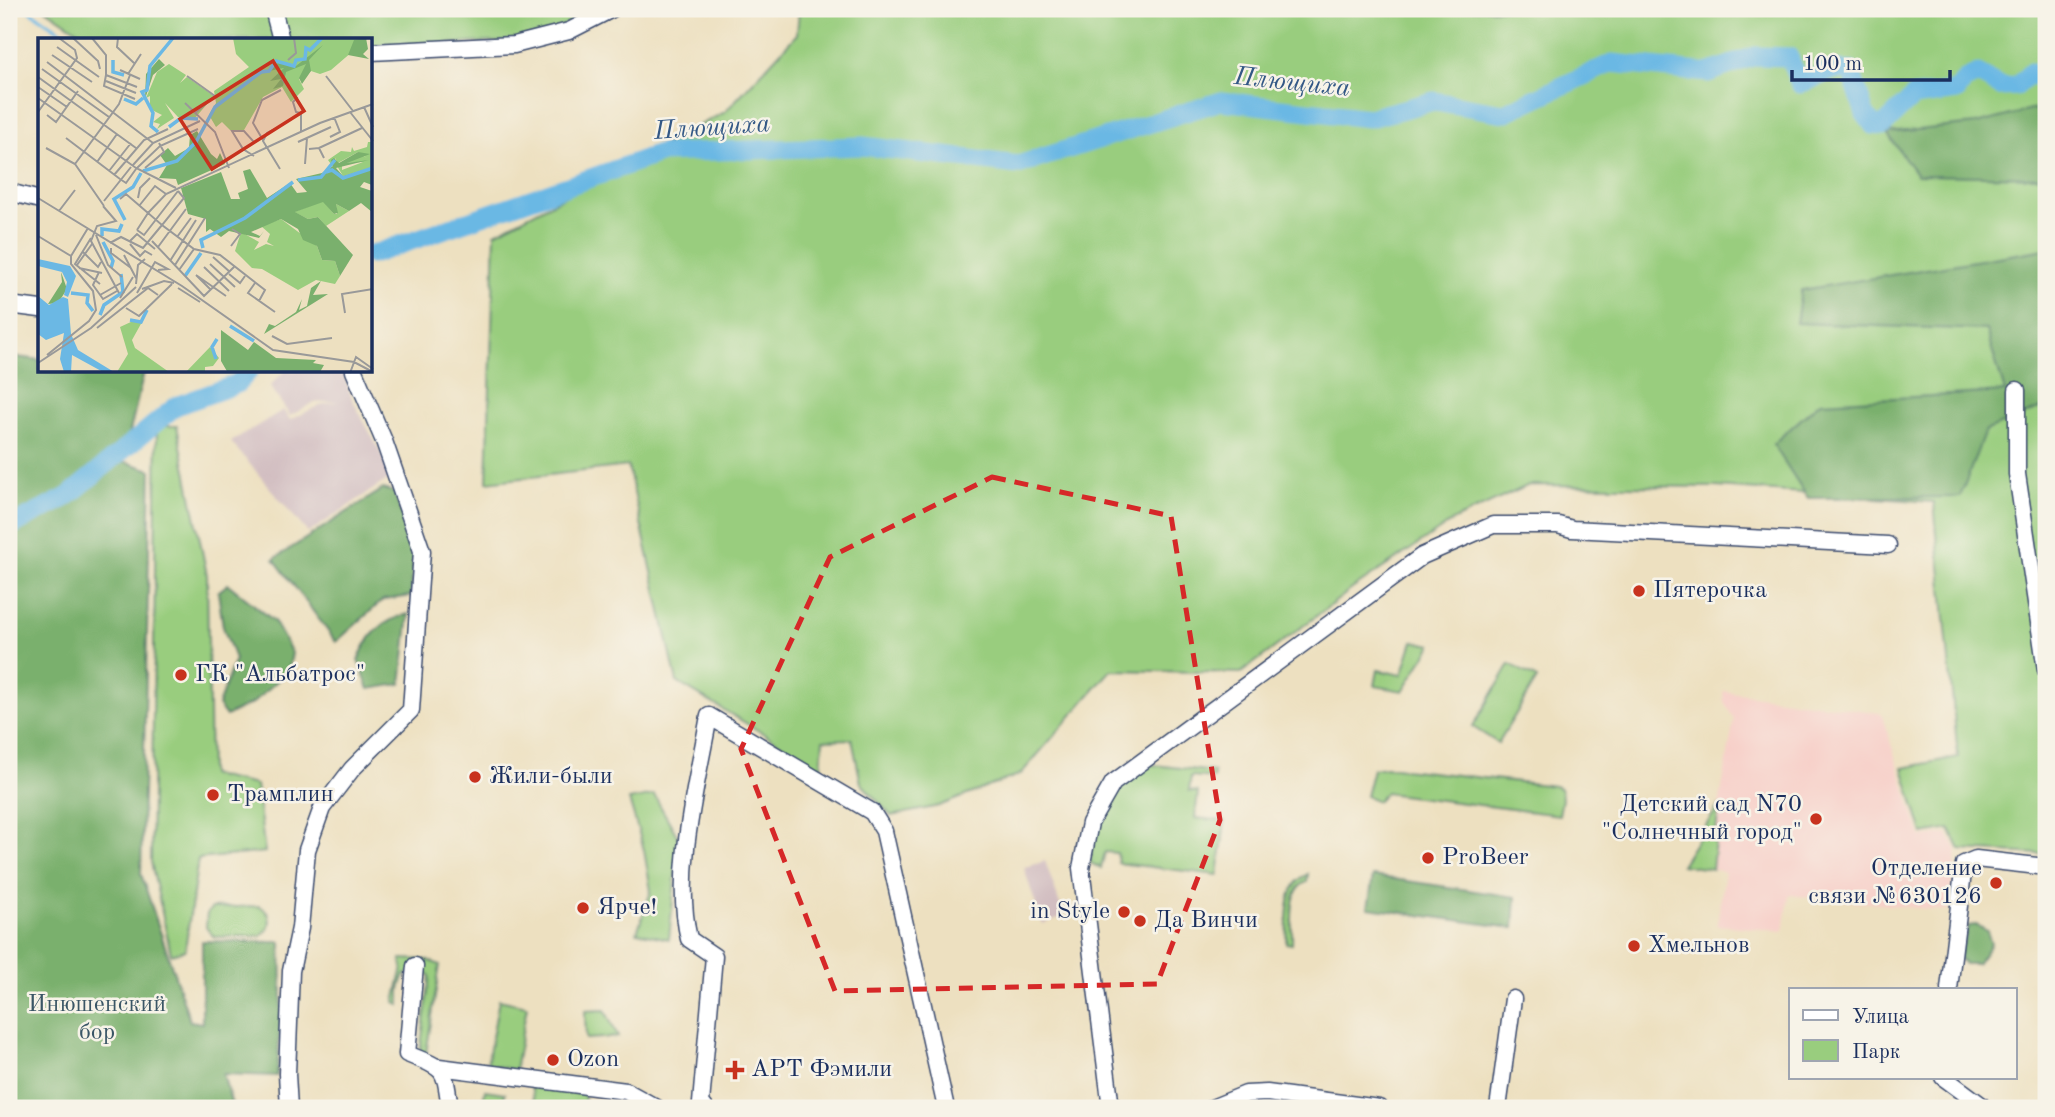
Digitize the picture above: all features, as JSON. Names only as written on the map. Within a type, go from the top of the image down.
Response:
[{"type":"street","points":[[273,9],[280,38]]},
{"type":"street","points":[[373,52],[514,45],[569,31],[612,9]]},
{"type":"street","points":[[9,192],[38,199]]},
{"type":"street","points":[[9,305],[38,309]]},
{"type":"street","points":[[289,1108],[287,1074],[291,971],[300,928],[307,850],[323,808],[330,798],[352,769],[411,710],[422,551],[384,442],[355,373]]},
{"type":"street","points":[[2017,390],[2017,474],[2046,670]]},
{"type":"street","points":[[1111,1108],[1082,868],[1085,837],[1103,797],[1113,783],[1152,752],[1422,556],[1493,525],[1558,525],[1572,529],[1888,545]]},
{"type":"street","points":[[705,1108],[701,1103],[714,956],[689,939],[684,919],[692,814],[709,716],[872,812],[884,831],[946,1108]]},
{"type":"street","points":[[1950,988],[1964,864],[1976,859],[2046,867]]},
{"type":"street","points":[[415,966],[407,1054],[439,1067],[626,1091],[657,1108]]},
{"type":"street","points":[[1498,1108],[1513,999]]},
{"type":"street","points":[[439,1067],[445,1074],[450,1108]]},
{"type":"street","points":[[1943,1078],[1981,1105],[1979,1108]]},
{"type":"street","points":[[1212,1108],[1246,1094],[1267,1093],[1379,1108]]},
{"type":"highlighted area","points":[[992,477],[1171,516],[1220,820],[1157,984],[835,991],[741,749],[830,557]]},
{"type":"shaded area","points":[[283,373],[344,373],[352,399],[393,476],[308,533],[231,442],[283,410],[290,420],[320,405],[339,401],[313,403],[290,416],[270,386]]},
{"type":"shaded area","name":"Детский сад N70 \"Солнечный город\"","points":[[1723,691],[1881,713],[1921,837],[1948,834],[1957,850],[1948,911],[1789,895],[1784,931],[1717,925],[1725,872],[1712,869],[1719,805],[1734,719],[1724,702]]},
{"type":"shaded area","points":[[1045,861],[1064,916],[1042,924],[1024,868]]},
{"type":"green space","points":[[46,9],[592,9],[554,31],[500,42],[373,46],[373,38],[89,38]]},
{"type":"green space","points":[[799,9],[2046,9],[2046,851],[2041,854],[1960,850],[1950,829],[1923,834],[1903,768],[1958,757],[1934,502],[1716,487],[1529,485],[1454,520],[1352,589],[1241,673],[1111,670],[1021,774],[939,806],[891,816],[861,783],[852,739],[823,740],[821,768],[677,682],[628,466],[487,482],[495,233],[725,112],[797,34]]},
{"type":"green space","points":[[2046,106],[2046,177],[1917,175],[1887,133],[1976,124]]},
{"type":"green space","points":[[2046,249],[2046,406],[1985,431],[1960,497],[1808,498],[1773,444],[1820,402],[2005,392],[1986,330],[1796,323],[1801,290]]},
{"type":"green space","name":"Инюшенский бор","points":[[9,356],[38,360],[38,373],[144,373],[123,461],[151,470],[141,874],[190,1021],[202,1023],[202,941],[281,942],[282,998],[277,1076],[223,1074],[233,1108],[9,1108]]},
{"type":"green space","name":"ГК \"Альбатрос\"","points":[[157,426],[177,426],[207,575],[210,775],[256,785],[265,852],[198,859],[185,950],[171,954],[151,862]]},
{"type":"green space","points":[[383,489],[394,492],[414,550],[411,596],[383,600],[336,642],[274,559]]},
{"type":"green space","points":[[228,584],[274,621],[292,653],[289,670],[253,703],[226,716],[218,705],[235,659],[223,627],[218,592]]},
{"type":"green space","points":[[409,614],[401,684],[369,689],[358,660],[362,651],[371,636],[383,625]]},
{"type":"green space","points":[[1413,641],[1432,645],[1403,691],[1375,686],[1378,670],[1402,675]]},
{"type":"green space","points":[[1510,664],[1537,679],[1498,743],[1473,727]]},
{"type":"green space","points":[[1146,764],[1214,772],[1214,778],[1191,776],[1189,791],[1198,792],[1195,818],[1225,821],[1218,875],[1118,863],[1117,853],[1105,852],[1101,868],[1090,863],[1095,825],[1123,781]]},
{"type":"green space","points":[[1386,767],[1555,786],[1561,789],[1559,815],[1385,793],[1378,801],[1366,796],[1373,769]]},
{"type":"green space","points":[[654,795],[679,839],[669,939],[637,932],[651,891],[644,850],[629,800]]},
{"type":"green space","points":[[1719,805],[1712,869],[1681,865]]},
{"type":"green space","points":[[1308,874],[1307,882],[1296,892],[1294,900],[1292,944],[1286,943],[1288,904],[1294,886]]},
{"type":"green space","points":[[1373,876],[1516,897],[1514,928],[1368,908]]},
{"type":"green space","points":[[259,906],[267,912],[270,920],[268,928],[261,936],[214,937],[206,927],[207,913],[212,908]]},
{"type":"green space","points":[[1976,925],[1987,931],[1991,944],[1977,964],[1964,964],[1959,958],[1968,926]]},
{"type":"green space","points":[[401,959],[427,960],[440,965],[426,1054],[420,1052],[430,976],[415,966],[414,971],[404,976],[400,989],[400,1005],[395,1002],[403,967]]},
{"type":"green space","points":[[499,1000],[527,1006],[515,1070],[487,1064]]},
{"type":"green space","points":[[605,1010],[618,1037],[586,1039],[585,1011]]},
{"type":"green space","points":[[531,1085],[584,1093],[586,1108],[535,1108]]},
{"type":"green space","points":[[485,1090],[505,1093],[503,1108],[482,1108]]},
{"type":"waterway","points":[[27,9],[71,38]]},
{"type":"waterway","name":"Плющиха","points":[[373,254],[662,153],[862,146],[1018,165],[1221,101],[1369,118],[1434,101],[1504,113],[1612,63],[1708,73],[1755,56],[1789,57],[1800,84],[1833,70],[1851,71],[1865,114],[1873,125],[1883,126],[1913,97],[1957,91],[1965,80],[1978,74],[2002,87],[2017,86],[2031,72],[2046,82]]},
{"type":"waterway","name":"Плющиха","points":[[9,527],[67,497],[176,406],[237,384],[247,373]]},
{"type":"place","name":"Пятерочка","points":[[1639,591]]},
{"type":"place","name":"ГК \"Альбатрос\"","points":[[181,675]]},
{"type":"place","name":"Жили-были","points":[[475,777]]},
{"type":"place","name":"Трамплин","points":[[213,795]]},
{"type":"place","name":"Детский сад N70 \"Солнечный город\"","points":[[1816,819]]},
{"type":"place","name":"ProBeer","points":[[1428,858]]},
{"type":"place","name":"Отделение связи №630126","points":[[1996,883]]},
{"type":"place","name":"Ярче!","points":[[583,908]]},
{"type":"place","name":"in Style","points":[[1124,912]]},
{"type":"place","name":"Да Винчи","points":[[1140,921]]},
{"type":"place","name":"Хмельнов","points":[[1634,946]]},
{"type":"place","name":"Ozon","points":[[553,1060]]},
{"type":"place","name":"АРТ Фэмили","points":[[735,1070]]}]
